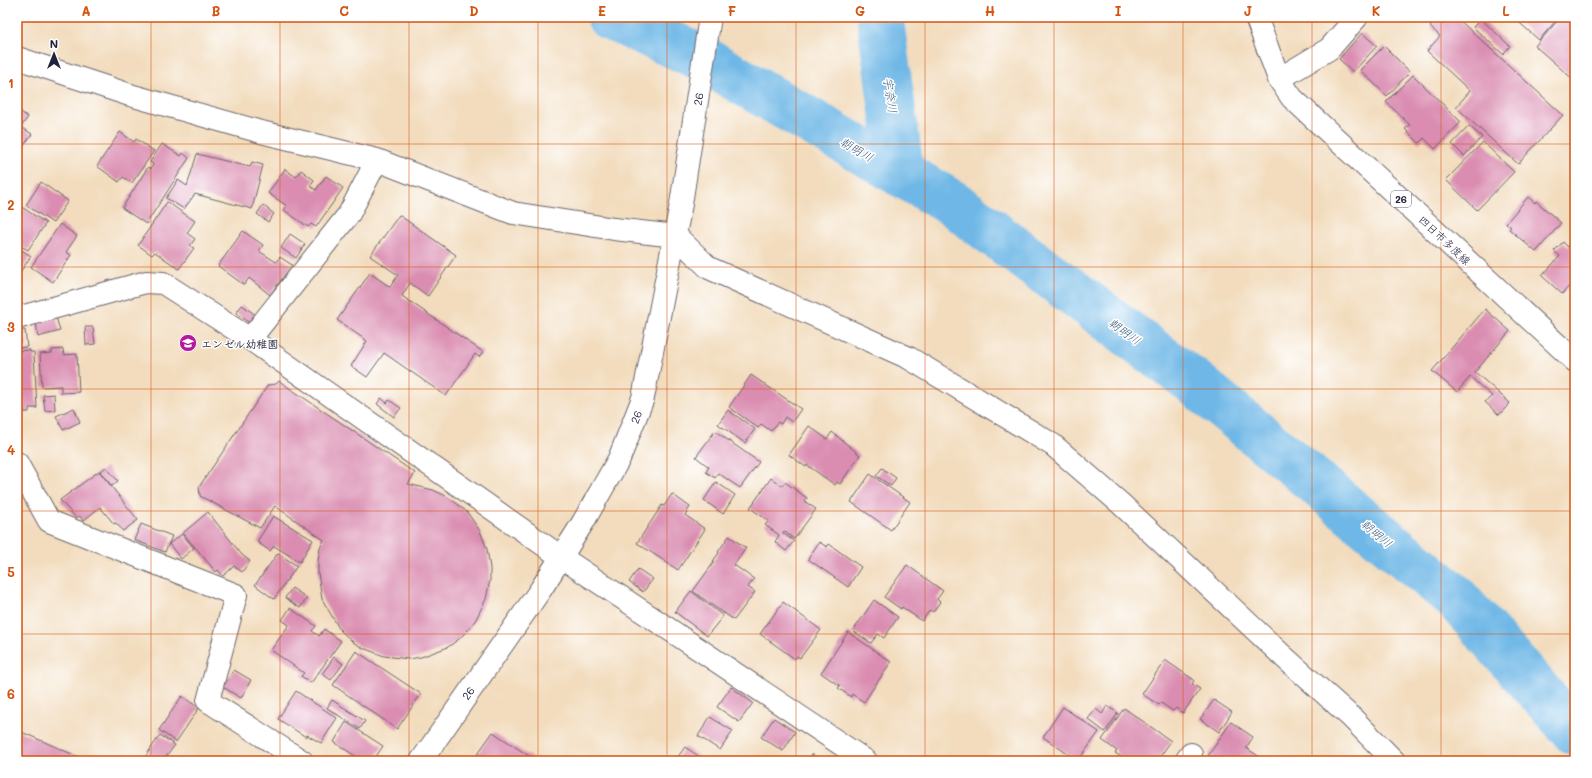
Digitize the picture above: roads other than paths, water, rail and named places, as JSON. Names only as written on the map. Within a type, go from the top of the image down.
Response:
[{"type":"street","name":"26","points":[[421,761],[541,589],[582,524],[619,459],[643,398],[676,236],[710,17]]},
{"type":"street","name":"四日市多度線","points":[[1256,17],[1279,79],[1292,98],[1575,360]]},
{"type":"street","points":[[1279,79],[1329,49],[1357,17]]},
{"type":"street","points":[[17,58],[138,98],[261,132],[377,160],[513,213],[614,229],[676,236],[709,268],[909,358],[1053,445],[1121,504],[1284,657],[1351,717],[1394,761]]},
{"type":"street","points":[[250,339],[349,214],[377,160]]},
{"type":"street","points":[[17,318],[146,282],[163,283],[250,339],[561,557],[866,761]]},
{"type":"street","points":[[17,463],[50,521],[236,595],[208,701],[302,761]]},
{"type":"waterway","name":"朝明川","points":[[610,17],[696,55],[954,204],[1195,383],[1455,597],[1575,732]]},
{"type":"waterway","name":"宇奈川","points":[[880,17],[901,174]]},
{"type":"place","name":"エンゼル幼稚園","points":[[188,343]]}]
